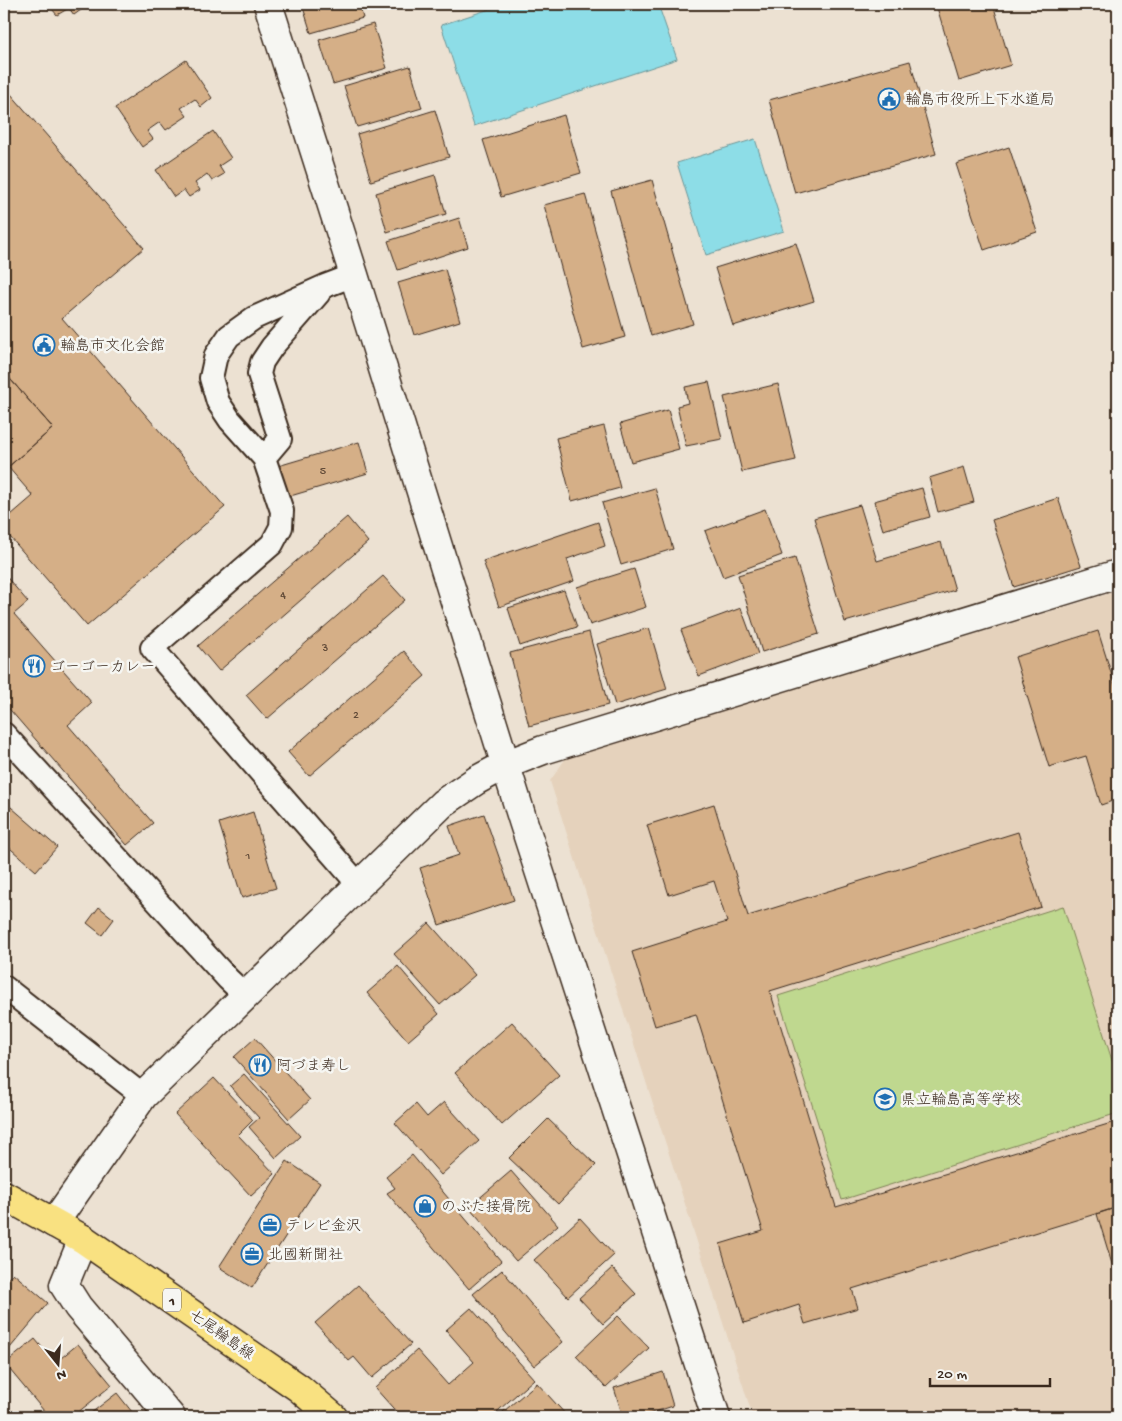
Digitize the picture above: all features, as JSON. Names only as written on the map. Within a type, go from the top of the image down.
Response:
[{"type":"main road","name":"七尾輪島線","points":[[4,1195],[83,1239],[298,1388],[333,1417]]},
{"type":"street","points":[[268,4],[354,275],[489,716],[716,1417]]},
{"type":"street","points":[[54,1223],[143,1096],[443,803],[477,780],[505,765],[543,750],[1118,574]]},
{"type":"street","points":[[83,1239],[64,1285],[78,1307],[171,1417]]},
{"type":"lane","points":[[354,275],[254,318],[229,336],[216,355],[211,378],[218,402],[230,420],[264,458],[282,511],[281,527],[272,544],[152,648],[359,884]]},
{"type":"lane","points":[[264,458],[280,439],[259,374],[262,362],[272,347],[325,286]]},
{"type":"lane","points":[[4,734],[246,996]]},
{"type":"lane","points":[[4,988],[143,1096]]},
{"type":"shaded area","name":"県立輪島高等学校","points":[[1118,591],[1118,1417],[753,1417],[550,781],[566,758]]},
{"type":"green space","points":[[1063,906],[1118,1079],[1118,1113],[842,1200],[778,996]]},
{"type":"water","points":[[505,4],[658,4],[677,59],[474,126],[441,25]]},
{"type":"water","points":[[755,139],[784,231],[706,255],[677,163]]},
{"type":"building","points":[[48,4],[83,4],[85,7],[74,15],[69,8],[57,15]]},
{"type":"building","points":[[302,4],[359,4],[363,18],[311,33]]},
{"type":"building","points":[[936,4],[993,4],[1011,65],[959,81]]},
{"type":"building","points":[[373,24],[387,68],[333,84],[319,40]]},
{"type":"building","points":[[186,60],[212,98],[201,107],[195,99],[181,108],[187,116],[166,130],[160,122],[147,131],[153,139],[142,147],[115,108]]},
{"type":"building","points":[[910,61],[936,154],[795,193],[769,100]]},
{"type":"building","points":[[410,66],[422,108],[357,127],[344,86]]},
{"type":"building","name":"輪島市文化会館","points":[[4,86],[144,248],[62,318],[225,507],[87,626],[4,530],[4,521],[33,496],[8,467],[53,428],[4,372]]},
{"type":"building","points":[[435,110],[449,157],[371,181],[357,134]]},
{"type":"building","points":[[564,115],[581,173],[501,197],[483,140]]},
{"type":"building","points":[[213,131],[231,158],[219,166],[224,174],[212,181],[207,174],[195,183],[200,190],[189,197],[184,190],[174,197],[156,170]]},
{"type":"building","points":[[1009,147],[1037,232],[984,250],[956,164]]},
{"type":"building","points":[[435,175],[446,214],[387,232],[376,193]]},
{"type":"building","points":[[652,180],[693,324],[651,336],[611,191]]},
{"type":"building","points":[[585,194],[625,337],[583,349],[544,205]]},
{"type":"building","points":[[459,218],[468,247],[398,270],[388,241]]},
{"type":"building","points":[[796,243],[814,301],[733,326],[715,268]]},
{"type":"building","points":[[445,269],[460,321],[414,335],[398,283]]},
{"type":"building","points":[[4,372],[53,428],[8,467],[4,463]]},
{"type":"building","points":[[709,382],[722,439],[686,446],[677,406],[688,403],[685,387]]},
{"type":"building","points":[[778,384],[796,460],[742,472],[724,397]]},
{"type":"building","points":[[668,410],[679,449],[631,462],[620,424]]},
{"type":"building","points":[[604,426],[620,488],[572,501],[556,438]]},
{"type":"building","points":[[359,442],[368,473],[287,497],[278,466]]},
{"type":"building","points":[[964,467],[974,502],[938,512],[929,478]]},
{"type":"building","points":[[655,488],[673,549],[621,565],[602,503]]},
{"type":"building","points":[[922,488],[930,517],[883,530],[874,501]]},
{"type":"building","points":[[1058,498],[1081,566],[1014,587],[992,520]]},
{"type":"building","points":[[860,505],[877,561],[941,542],[955,590],[845,622],[814,518]]},
{"type":"building","points":[[765,509],[782,555],[723,577],[705,531]]},
{"type":"building","points":[[347,517],[368,542],[219,671],[198,646]]},
{"type":"building","points":[[598,522],[605,546],[567,559],[574,581],[499,607],[483,561]]},
{"type":"building","points":[[795,558],[819,634],[762,652],[738,575]]},
{"type":"building","points":[[634,569],[646,607],[590,625],[577,587]]},
{"type":"building","points":[[4,574],[28,602],[14,614],[92,703],[68,725],[153,823],[127,845],[4,703]]},
{"type":"building","points":[[383,576],[405,600],[267,719],[246,695]]},
{"type":"building","points":[[564,590],[577,627],[520,646],[508,608]]},
{"type":"building","points":[[741,608],[758,654],[699,676],[681,630]]},
{"type":"building","points":[[649,628],[667,689],[615,705],[597,644]]},
{"type":"building","points":[[1098,631],[1118,695],[1118,799],[1101,805],[1086,756],[1049,767],[1015,657]]},
{"type":"building","points":[[589,632],[608,705],[529,726],[510,653]]},
{"type":"building","points":[[404,651],[425,676],[309,776],[288,752]]},
{"type":"building","points":[[4,801],[57,847],[36,871],[4,843]]},
{"type":"building","points":[[714,804],[748,916],[1018,832],[1041,907],[770,991],[836,1207],[1118,1121],[1118,1207],[852,1289],[858,1308],[805,1324],[799,1305],[744,1323],[720,1244],[763,1231],[696,1014],[655,1026],[632,952],[727,922],[714,881],[669,895],[647,825]]},
{"type":"building","points":[[253,812],[276,888],[242,898],[219,823]]},
{"type":"building","points":[[484,814],[514,900],[439,925],[420,868],[459,855],[449,826]]},
{"type":"building","points":[[99,907],[114,919],[102,935],[87,923]]},
{"type":"building","points":[[429,923],[475,975],[440,1005],[394,954]]},
{"type":"building","points":[[398,966],[439,1014],[408,1041],[367,993]]},
{"type":"building","points":[[512,1022],[559,1075],[502,1125],[455,1073]]},
{"type":"building","points":[[255,1038],[310,1100],[289,1119],[234,1057]]},
{"type":"building","points":[[244,1074],[300,1136],[276,1158],[249,1127],[259,1118],[230,1086]]},
{"type":"building","points":[[214,1078],[253,1120],[238,1135],[275,1174],[251,1196],[175,1114]]},
{"type":"building","points":[[444,1102],[479,1141],[441,1175],[395,1123],[416,1104],[427,1117]]},
{"type":"building","points":[[548,1119],[596,1165],[558,1204],[509,1158]]},
{"type":"building","points":[[412,1155],[501,1261],[469,1289],[387,1193],[395,1188],[386,1177]]},
{"type":"building","points":[[287,1161],[320,1183],[252,1288],[219,1267]]},
{"type":"building","points":[[511,1171],[558,1225],[516,1261],[469,1207]]},
{"type":"building","points":[[1118,1207],[1118,1284],[1097,1214]]},
{"type":"building","points":[[580,1218],[614,1255],[568,1297],[534,1260]]},
{"type":"building","points":[[612,1268],[636,1294],[603,1324],[579,1298]]},
{"type":"building","points":[[502,1270],[563,1342],[534,1366],[473,1294]]},
{"type":"building","points":[[13,1273],[48,1303],[10,1348],[4,1343],[4,1283]]},
{"type":"building","points":[[358,1285],[411,1344],[372,1378],[354,1357],[349,1361],[315,1323]]},
{"type":"building","points":[[471,1308],[534,1379],[491,1417],[401,1417],[375,1388],[417,1350],[448,1385],[474,1362],[446,1330]]},
{"type":"building","points":[[618,1316],[649,1348],[606,1388],[576,1356]]},
{"type":"building","points":[[35,1339],[55,1363],[78,1344],[112,1385],[72,1417],[49,1417],[5,1364]]},
{"type":"building","points":[[663,1372],[673,1406],[639,1417],[623,1417],[614,1388]]},
{"type":"building","points":[[537,1383],[568,1417],[497,1417]]},
{"type":"building","points":[[117,1393],[136,1417],[86,1417]]},
{"type":"place","name":"輪島市役所上下水道局","points":[[889,99]]},
{"type":"place","name":"輪島市文化会館","points":[[44,345]]},
{"type":"place","name":"ゴーゴーカレー","points":[[34,666]]},
{"type":"place","name":"阿づま寿し","points":[[260,1065]]},
{"type":"place","name":"県立輪島高等学校","points":[[885,1099]]},
{"type":"place","name":"のぶた接骨院","points":[[425,1206]]},
{"type":"place","name":"テレビ金沢","points":[[270,1225]]},
{"type":"place","name":"北國新聞社","points":[[252,1254]]}]
